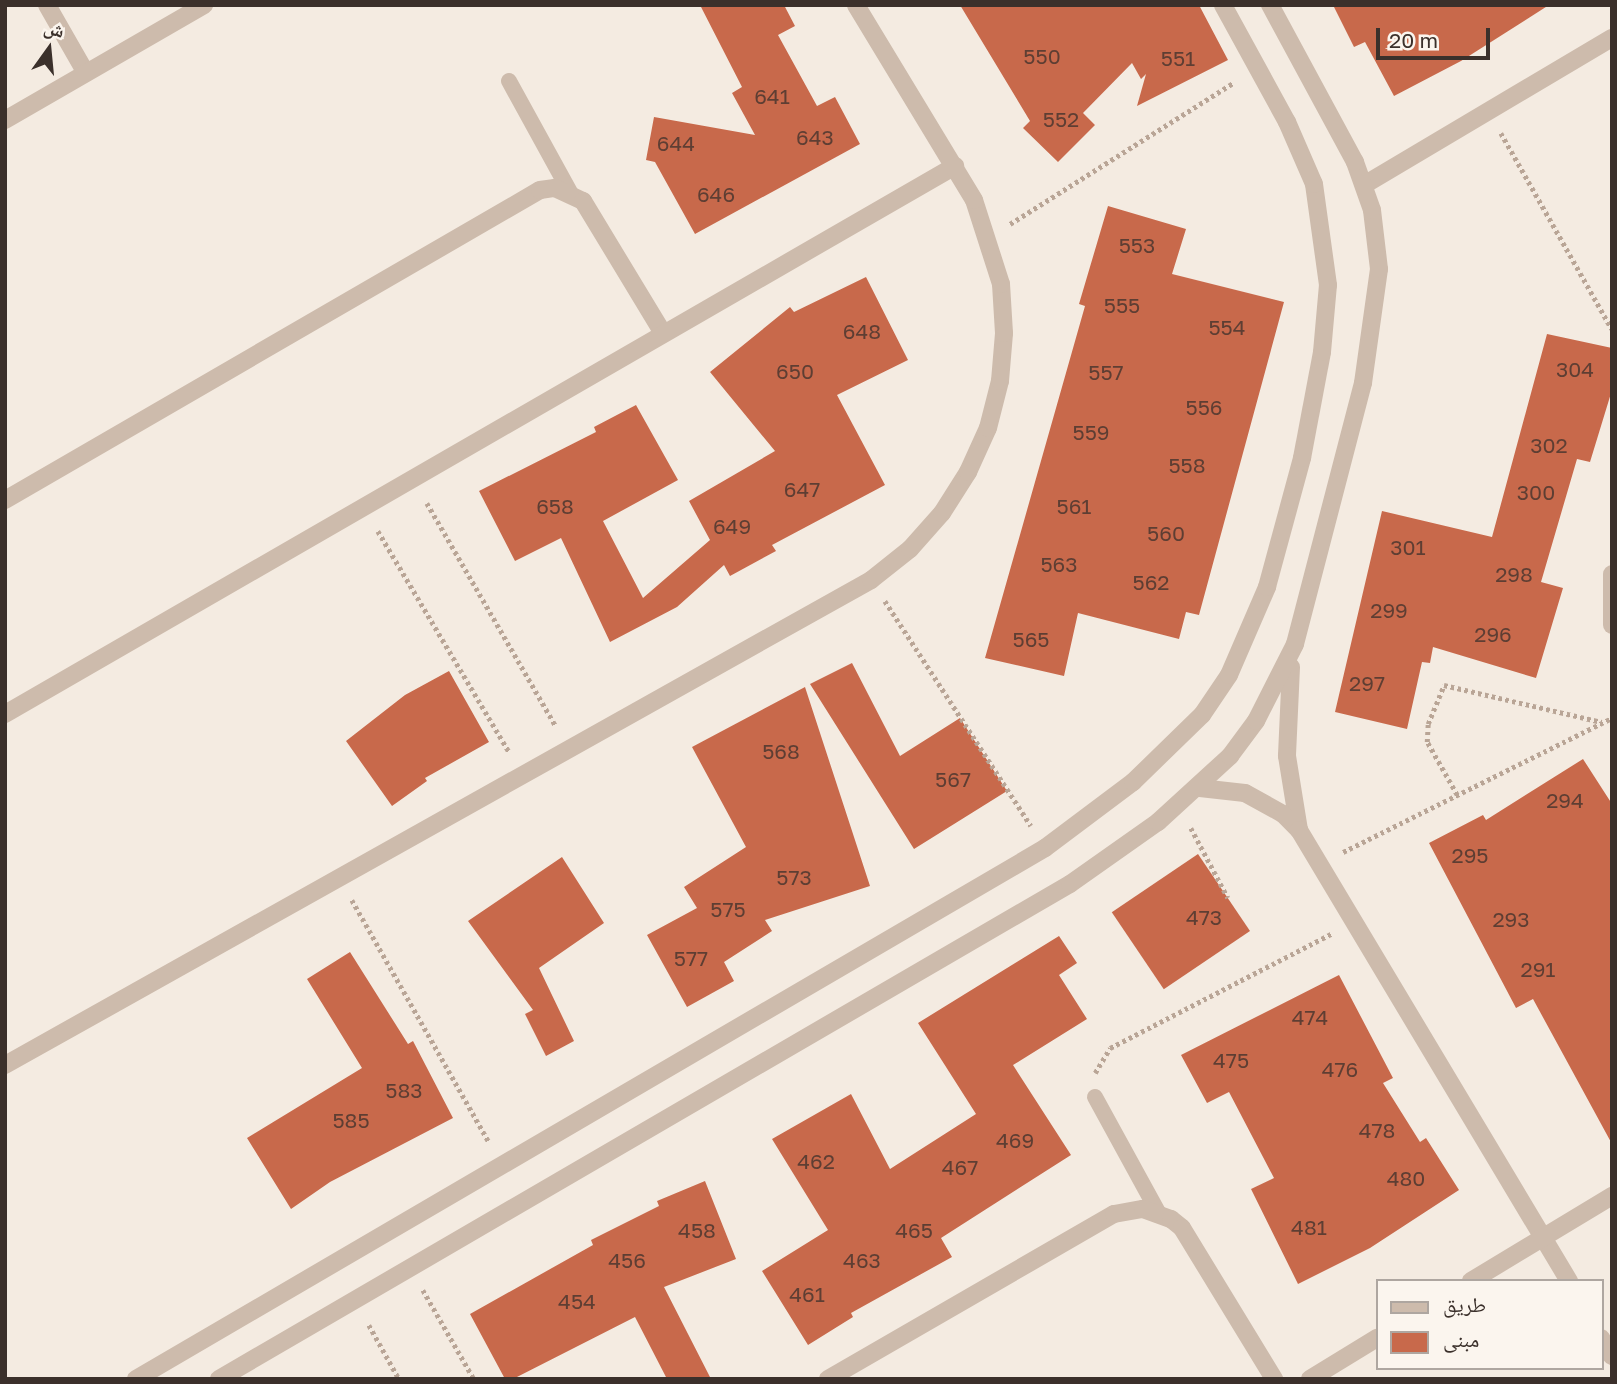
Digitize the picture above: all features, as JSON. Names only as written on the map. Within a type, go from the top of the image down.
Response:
[{"type":"street","points":[[47,5],[86,74]]},
{"type":"street","points":[[5,120],[204,5]]},
{"type":"street","points":[[5,1065],[872,580],[909,549],[942,513],[968,472],[988,428],[1000,381],[1004,332],[1001,284],[989,237],[955,166],[856,5]]},
{"type":"street","points":[[136,1379],[1045,848],[1133,782],[1202,715],[1230,675],[1267,587],[1302,458],[1322,352],[1328,285],[1314,184],[1258,68],[1223,5]]},
{"type":"street","points":[[1270,5],[1344,139],[1364,185],[1377,236],[1377,303],[1344,461],[1295,644],[1286,718],[1291,793],[1299,830]]},
{"type":"street","points":[[1364,185],[1612,38]]},
{"type":"street","points":[[5,714],[955,166]]},
{"type":"street","points":[[5,500],[526,196],[555,188],[570,192],[592,213],[663,333]]},
{"type":"street","points":[[1612,574],[1612,625]]},
{"type":"street","points":[[219,1379],[1070,884],[1200,788],[1256,721],[1295,644]]},
{"type":"street","points":[[1200,788],[1223,788],[1265,802],[1299,830],[1568,1279]]},
{"type":"street","points":[[1474,1279],[1612,1196]]},
{"type":"street","points":[[828,1379],[1114,1214],[1135,1209],[1158,1212],[1171,1219],[1191,1240],[1274,1379]]},
{"type":"street","points":[[1310,1379],[1376,1339]]},
{"type":"lane","points":[[509,80],[570,192]]},
{"type":"lane","points":[[1095,1097],[1158,1212]]},
{"type":"path","points":[[989,237],[1258,68]]},
{"type":"path","points":[[1489,111],[1612,330]]},
{"type":"path","points":[[412,478],[569,749]]},
{"type":"path","points":[[364,507],[523,775]]},
{"type":"path","points":[[872,580],[1045,848]]},
{"type":"path","points":[[1457,796],[1427,742],[1428,724],[1444,685],[1454,684],[1603,722]]},
{"type":"path","points":[[1320,864],[1612,718]]},
{"type":"path","points":[[1179,806],[1228,898]]},
{"type":"path","points":[[340,878],[502,1165]]},
{"type":"path","points":[[1095,1097],[1095,1070],[1110,1048],[1354,922]]},
{"type":"path","points":[[410,1268],[474,1379]]},
{"type":"path","points":[[355,1300],[399,1379]]},
{"type":"building","points":[[700,5],[784,5],[795,26],[778,35],[817,106],[835,97],[860,144],[695,234],[655,162],[646,160],[654,117],[755,135],[732,93],[742,87]]},
{"type":"building","points":[[960,5],[1199,5],[1228,60],[1137,106],[1146,74],[1141,79],[1132,63],[1083,113],[1095,125],[1058,162],[1023,128],[1030,121]]},
{"type":"building","points":[[1333,5],[1549,5],[1461,61],[1394,96],[1365,42],[1354,47]]},
{"type":"building","points":[[1108,206],[1186,229],[1172,274],[1284,302],[1199,615],[1186,612],[1179,639],[1078,613],[1064,676],[985,658],[1085,306],[1079,304]]},
{"type":"building","points":[[866,277],[908,360],[837,395],[885,485],[772,545],[776,551],[730,576],[724,565],[677,607],[610,642],[561,538],[515,561],[479,491],[596,432],[594,427],[636,405],[678,480],[603,521],[643,598],[710,540],[689,501],[775,451],[710,372],[790,307],[794,312]]},
{"type":"building","points":[[1547,334],[1612,348],[1612,390],[1590,462],[1577,459],[1541,582],[1563,588],[1536,678],[1433,647],[1430,663],[1422,662],[1407,729],[1335,712],[1382,511],[1492,537]]},
{"type":"building","points":[[852,663],[900,756],[960,718],[1007,791],[914,849],[810,684]]},
{"type":"building","points":[[449,671],[489,742],[425,778],[427,781],[392,806],[346,741],[405,695]]},
{"type":"building","points":[[805,687],[870,886],[765,920],[772,931],[724,962],[734,981],[687,1007],[647,935],[697,908],[684,887],[746,847],[692,747]]},
{"type":"building","points":[[1583,759],[1612,804],[1612,1144],[1533,999],[1516,1008],[1429,843],[1483,815],[1486,820]]},
{"type":"building","points":[[1198,854],[1250,931],[1164,989],[1112,912]]},
{"type":"building","points":[[562,857],[604,923],[539,968],[574,1041],[546,1056],[525,1014],[533,1010],[468,921]]},
{"type":"building","points":[[1059,936],[1077,963],[1059,975],[1087,1019],[1013,1065],[1071,1155],[941,1238],[952,1257],[851,1313],[853,1317],[808,1345],[762,1271],[828,1230],[772,1139],[851,1094],[890,1169],[976,1114],[918,1023]]},
{"type":"building","points":[[350,952],[408,1044],[413,1041],[453,1118],[330,1182],[291,1209],[247,1138],[362,1068],[307,979]]},
{"type":"building","points":[[1339,975],[1393,1078],[1383,1083],[1420,1142],[1426,1138],[1459,1190],[1370,1248],[1298,1284],[1251,1189],[1274,1178],[1229,1092],[1207,1103],[1181,1055]]},
{"type":"building","points":[[705,1181],[736,1259],[664,1287],[711,1379],[667,1379],[635,1317],[513,1379],[505,1379],[470,1314],[593,1245],[591,1240],[659,1206],[657,1201]]}]
